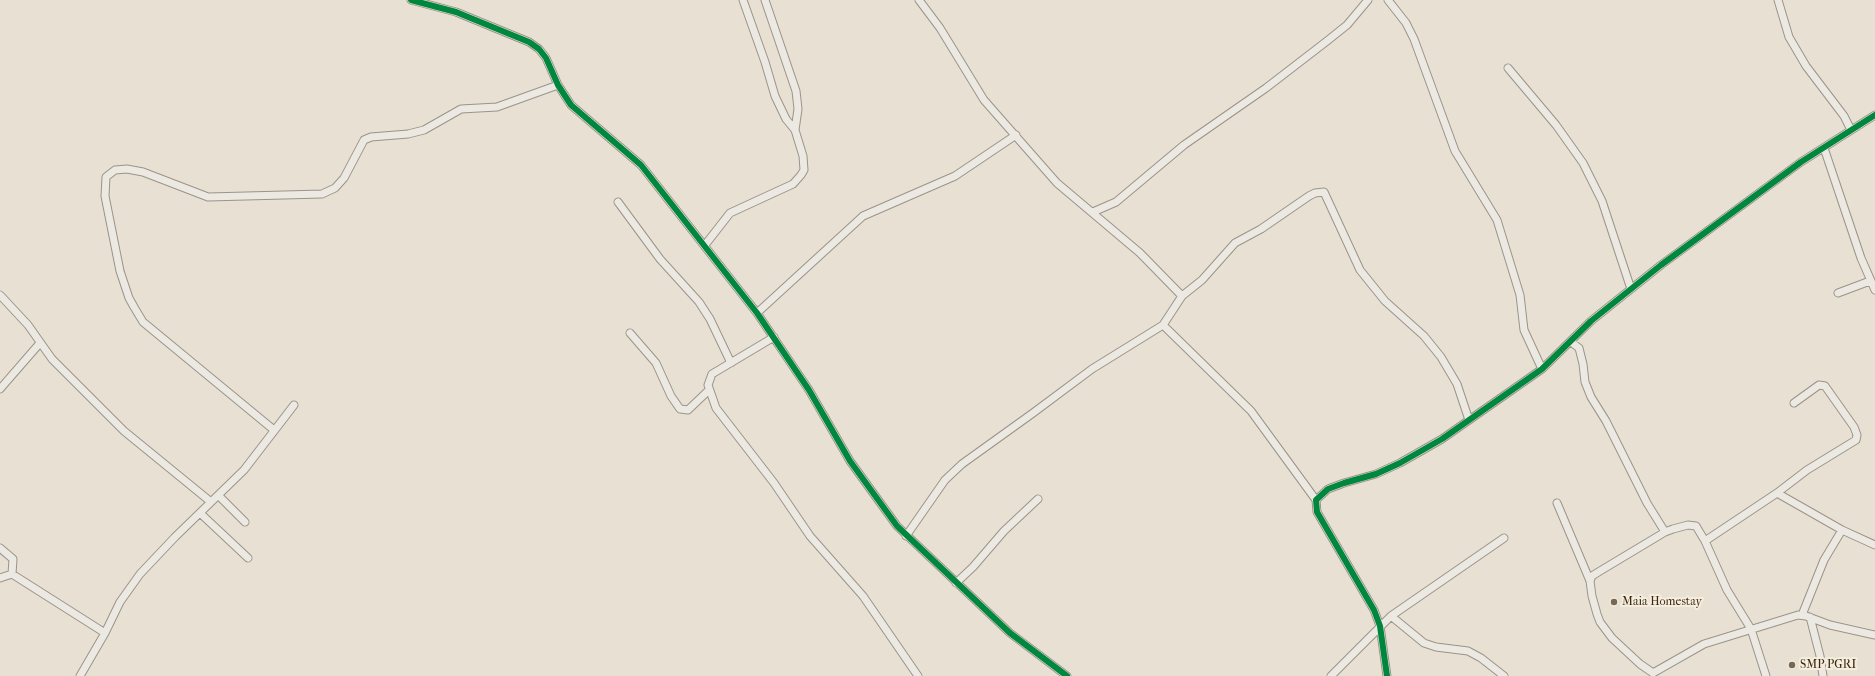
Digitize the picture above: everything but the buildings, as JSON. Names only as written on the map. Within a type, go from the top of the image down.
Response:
[{"type":"street","points":[[412,0],[456,12],[534,45],[546,58],[558,85],[575,111],[641,164],[757,313],[809,390],[850,461],[885,511],[906,536],[1010,633],[1067,676]]},
{"type":"street","points":[[743,0],[765,62],[775,96],[786,119],[795,130]]},
{"type":"street","points":[[705,245],[726,217],[735,210],[789,187],[801,175],[804,164],[795,130],[798,109],[796,91],[765,0]]},
{"type":"street","points":[[919,0],[940,28],[980,95],[1057,183],[1140,252],[1182,296]]},
{"type":"street","points":[[1093,212],[1116,202],[1184,145],[1266,88],[1333,36],[1356,16],[1368,0]]},
{"type":"street","points":[[1388,0],[1406,24],[1414,39],[1455,151],[1497,220],[1520,295],[1524,330],[1542,370]]},
{"type":"street","points":[[1778,0],[1789,37],[1806,66],[1844,116],[1852,130]]},
{"type":"street","points":[[1508,68],[1556,125],[1586,168],[1602,202],[1631,289]]},
{"type":"street","points":[[274,430],[144,322],[128,298],[120,271],[105,196],[106,177],[115,170],[127,169],[143,172],[208,197],[221,198],[322,194],[334,188],[344,178],[364,140],[371,137],[408,134],[424,130],[461,109],[497,107],[558,85]]},
{"type":"street","points":[[1316,500],[1328,490],[1344,482],[1376,474],[1400,463],[1442,439],[1542,370],[1591,321],[1661,265],[1801,162],[1875,115]]},
{"type":"street","points":[[757,313],[863,216],[955,176],[1016,135]]},
{"type":"street","points":[[1824,148],[1861,258],[1875,290]]},
{"type":"street","points":[[906,536],[944,480],[962,464],[1022,422],[1092,369],[1163,325],[1182,296],[1202,280],[1235,243],[1261,228],[1309,196],[1322,191],[1326,196],[1349,249],[1360,270],[1385,301],[1424,336],[1441,357],[1458,384],[1469,420]]},
{"type":"street","points":[[618,202],[660,259],[699,302],[710,319],[731,363]]},
{"type":"street","points":[[1838,293],[1870,281]]},
{"type":"street","points":[[0,295],[28,325],[52,359],[124,431],[211,502]]},
{"type":"street","points":[[1163,325],[1251,411],[1316,500],[1317,512],[1372,604],[1380,626],[1386,676]]},
{"type":"street","points":[[630,333],[656,363],[671,396],[680,409],[688,410],[709,390]]},
{"type":"street","points":[[774,337],[712,374],[708,385],[716,408],[729,427],[774,483],[810,536],[862,596],[918,676]]},
{"type":"street","points":[[0,389],[40,342]]},
{"type":"street","points":[[1571,342],[1579,348],[1585,382],[1591,397],[1606,421],[1647,503],[1665,532]]},
{"type":"street","points":[[1705,541],[1777,493],[1807,470],[1857,438],[1854,427],[1825,386],[1819,385],[1794,402]]},
{"type":"street","points":[[80,676],[105,633],[120,602],[140,574],[244,470],[294,405]]},
{"type":"street","points":[[1777,493],[1842,530],[1875,545]]},
{"type":"street","points":[[219,496],[244,522]]},
{"type":"street","points":[[956,583],[973,567],[1004,531],[1038,499]]},
{"type":"street","points":[[1557,503],[1590,581],[1592,596],[1600,622],[1622,647],[1655,674],[1704,644],[1802,615],[1848,630],[1875,635]]},
{"type":"street","points":[[200,513],[248,558]]},
{"type":"street","points":[[1590,581],[1592,576],[1665,532],[1692,525],[1699,529],[1727,590],[1751,629],[1766,676]]},
{"type":"street","points":[[1802,615],[1824,560],[1842,530]]},
{"type":"street","points":[[1331,676],[1391,616],[1504,538]]},
{"type":"street","points":[[0,548],[13,559],[12,574]]},
{"type":"street","points":[[12,574],[105,633]]},
{"type":"street","points":[[0,578],[12,574]]},
{"type":"street","points":[[1391,616],[1424,643],[1436,647],[1468,651],[1481,658],[1504,676]]},
{"type":"street","points":[[1810,617],[1820,656],[1823,676]]},
{"type":"cycle path","points":[[411,0],[456,12],[529,42],[539,49],[546,58],[558,85],[571,105],[641,165],[757,313],[809,390],[850,461],[897,526],[1010,633],[1067,676]]},
{"type":"cycle path","points":[[1387,676],[1380,626],[1374,610],[1317,512],[1316,500],[1328,489],[1376,474],[1400,463],[1442,439],[1542,369],[1591,321],[1661,265],[1801,162],[1875,115]]},
{"type":"place","name":"Maia Homestay","points":[[1614,602]]},
{"type":"place","name":"SMP PGRI","points":[[1792,665]]}]
